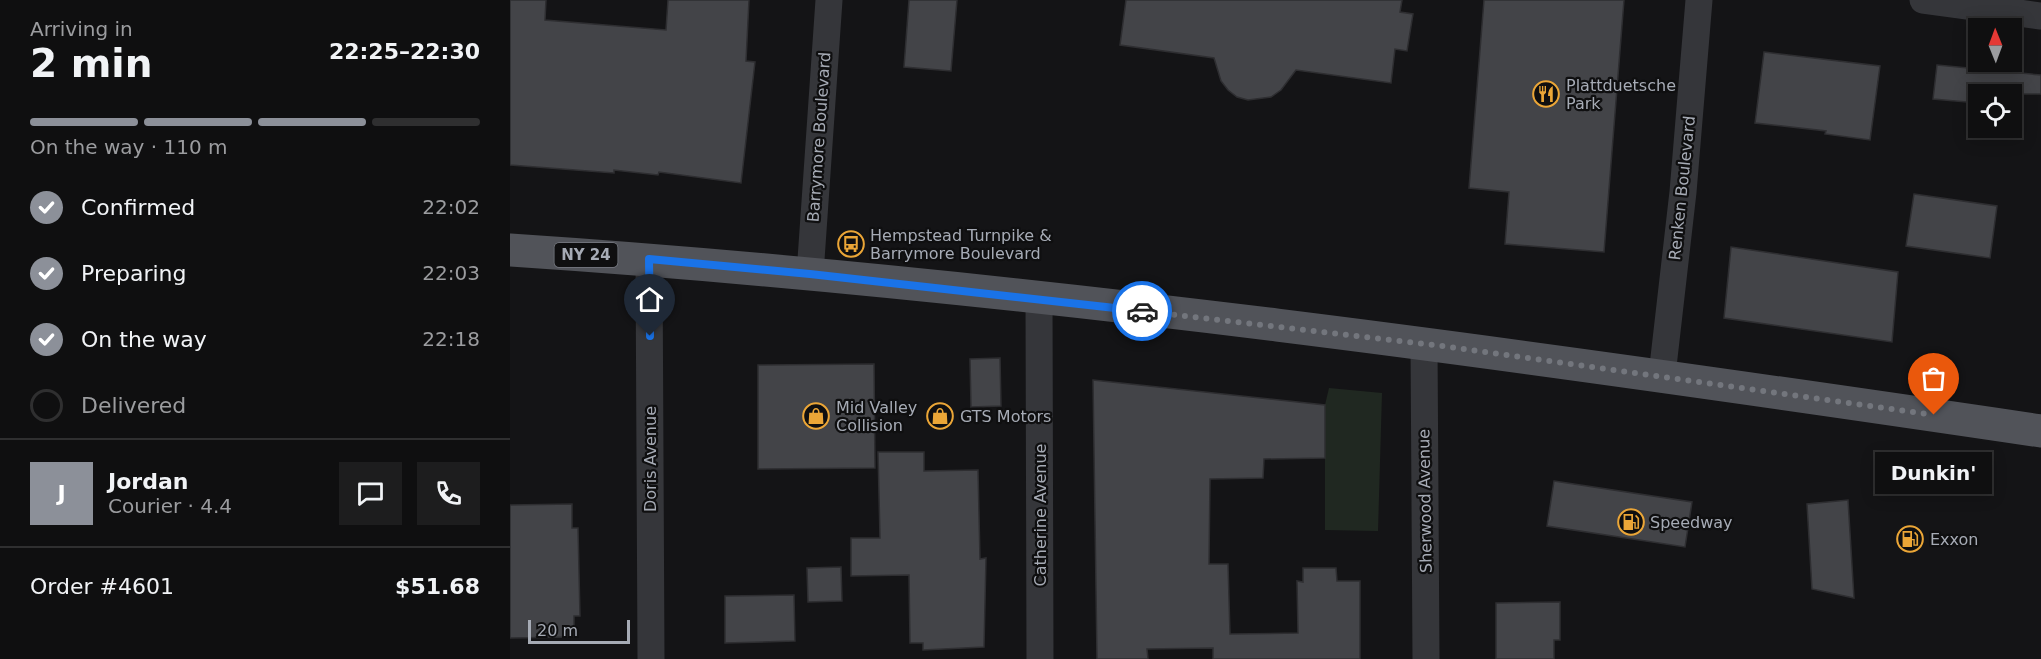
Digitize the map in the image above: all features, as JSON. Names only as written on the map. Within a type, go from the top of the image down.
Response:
[{"type":"main road","name":"NY 24","points":[[510,250],[649,259],[810,274],[1424,344],[1662,375],[2041,431]]},
{"type":"street","name":"Barrymore Boulevard","points":[[810,274],[829,0]]},
{"type":"street","name":"Renken Boulevard","points":[[1662,375],[1683,192],[1699,0]]},
{"type":"street","points":[[1923,0],[2041,16]]},
{"type":"street","name":"Doris Avenue","points":[[649,259],[651,659]]},
{"type":"street","name":"Catherine Avenue","points":[[1039,299],[1040,659]]},
{"type":"street","name":"Sherwood Avenue","points":[[1424,344],[1426,659]]},
{"type":"shaded area","points":[[1329,388],[1382,393],[1378,531],[1325,530],[1325,405]]},
{"type":"building","points":[[510,0],[546,0],[545,20],[666,30],[668,0],[749,0],[746,61],[755,62],[741,183],[659,172],[658,175],[614,170],[614,173],[510,165]]},
{"type":"building","points":[[909,0],[957,0],[951,71],[904,67]]},
{"type":"building","points":[[1126,0],[1402,0],[1400,12],[1413,14],[1407,51],[1395,49],[1391,83],[1296,70],[1281,90],[1271,97],[1248,100],[1237,97],[1228,90],[1221,81],[1214,58],[1120,45]]},
{"type":"building","name":"Plattduetsche Park","points":[[1484,0],[1624,0],[1604,252],[1505,244],[1509,192],[1469,188]]},
{"type":"building","points":[[1764,52],[1880,66],[1870,140],[1825,134],[1826,131],[1755,123]]},
{"type":"building","points":[[1937,65],[1968,68],[1968,72],[2041,75],[2041,94],[2022,94],[2022,84],[1968,84],[1968,102],[1933,99]]},
{"type":"building","points":[[1914,194],[1997,206],[1990,258],[1906,246]]},
{"type":"building","points":[[1731,247],[1898,272],[1892,342],[1724,318]]},
{"type":"building","points":[[1000,358],[1001,406],[971,407],[970,359]]},
{"type":"building","name":"Mid Valley Collision","points":[[874,364],[875,468],[758,469],[758,365]]},
{"type":"building","points":[[1093,380],[1325,405],[1325,458],[1264,459],[1263,478],[1210,479],[1209,564],[1228,564],[1230,634],[1298,633],[1297,581],[1303,582],[1303,568],[1336,568],[1337,581],[1360,581],[1360,659],[1213,659],[1213,648],[1147,649],[1148,659],[1097,659]]},
{"type":"building","points":[[878,452],[924,452],[924,471],[978,470],[980,559],[986,558],[984,647],[923,650],[923,643],[910,643],[909,575],[851,576],[851,538],[880,538]]},
{"type":"building","points":[[1554,481],[1692,502],[1685,547],[1547,526]]},
{"type":"building","points":[[1848,500],[1854,598],[1812,589],[1807,504]]},
{"type":"building","points":[[572,504],[572,528],[578,528],[580,616],[574,616],[574,637],[510,638],[510,505]]},
{"type":"building","points":[[841,567],[842,601],[808,602],[807,568]]},
{"type":"building","points":[[794,595],[795,641],[725,643],[725,596]]},
{"type":"building","points":[[1560,602],[1560,640],[1554,640],[1554,659],[1496,659],[1496,603]]},
{"type":"way so far","points":[[1142,311],[1442,346],[1662,375],[1934,415]]},
{"type":"place","name":"Plattduetsche Park","points":[[1546,94]]},
{"type":"place","name":"Hempstead Turnpike & Barrymore Boulevard","points":[[851,244]]},
{"type":"place","name":"Dunkin'","points":[[1934,415]]},
{"type":"place","name":"Mid Valley Collision","points":[[816,416]]},
{"type":"place","name":"GTS Motors","points":[[940,416]]},
{"type":"place","name":"Speedway","points":[[1631,522]]},
{"type":"place","name":"Exxon","points":[[1910,539]]},
{"type":"route","points":[[650,336],[649,259],[810,274],[1142,311]]}]
